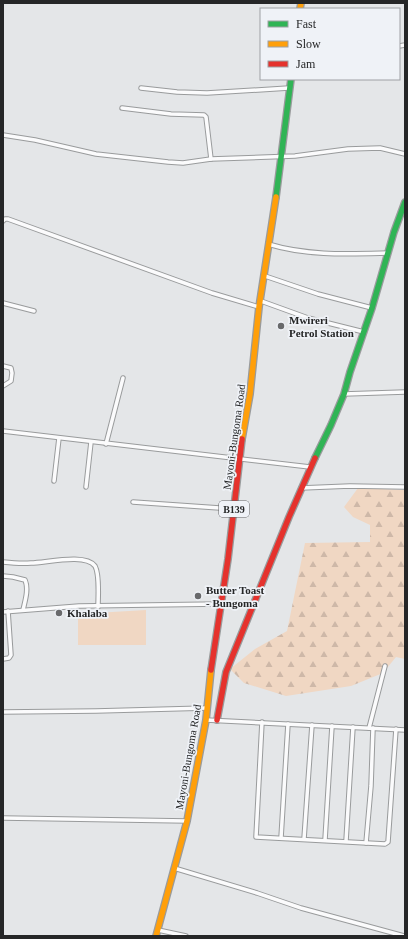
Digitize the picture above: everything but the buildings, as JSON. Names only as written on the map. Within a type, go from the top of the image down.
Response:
[{"type":"main road","name":"Mayoni-Bungoma Road","points":[[156,936],[187,821],[206,720],[220,604],[234,509],[239,458],[250,394],[260,304],[275,204],[291,80]]},
{"type":"main road","points":[[217,720],[226,672],[301,488],[344,394],[389,253],[394,232],[405,202]]},
{"type":"street","points":[[141,88],[177,92],[207,93],[289,88]]},
{"type":"street","points":[[122,108],[171,114],[205,116],[211,159]]},
{"type":"street","points":[[3,135],[35,140],[96,154],[182,163],[211,159],[295,156],[348,149],[380,148],[405,154]]},
{"type":"street","points":[[3,221],[8,219],[212,292],[364,332]]},
{"type":"street","points":[[268,244],[284,249],[336,254],[389,253]]},
{"type":"street","points":[[265,276],[318,294],[372,308]]},
{"type":"street","points":[[3,302],[34,311]]},
{"type":"street","points":[[3,366],[11,368],[12,373],[11,381],[3,386]]},
{"type":"street","points":[[106,444],[123,378]]},
{"type":"street","points":[[344,394],[405,392]]},
{"type":"street","points":[[3,431],[310,467]]},
{"type":"street","points":[[54,481],[60,438]]},
{"type":"street","points":[[86,487],[92,442]]},
{"type":"street","points":[[301,488],[350,486],[405,487]]},
{"type":"street","points":[[133,502],[234,509]]},
{"type":"street","points":[[3,562],[31,563],[68,559],[89,562],[94,566],[97,572],[98,606]]},
{"type":"street","points":[[3,576],[13,576],[25,580],[26,590],[24,610]]},
{"type":"street","points":[[3,612],[98,606],[220,604]]},
{"type":"street","points":[[3,659],[10,658],[11,655],[8,611]]},
{"type":"street","points":[[366,843],[370,786],[371,728],[385,666]]},
{"type":"street","points":[[3,712],[207,708]]},
{"type":"street","points":[[206,720],[405,730]]},
{"type":"street","points":[[262,722],[255,836],[385,844],[388,842],[396,729]]},
{"type":"street","points":[[281,838],[288,724]]},
{"type":"street","points":[[304,839],[312,725]]},
{"type":"street","points":[[325,840],[332,726]]},
{"type":"street","points":[[346,841],[353,727]]},
{"type":"street","points":[[3,818],[187,821]]},
{"type":"street","points":[[174,868],[301,908],[404,936]]},
{"type":"street","points":[[158,930],[186,936]]},
{"type":"green space","points":[[358,488],[405,490],[405,659],[396,657],[383,673],[351,686],[286,696],[244,683],[230,669],[255,649],[287,631],[305,543],[370,542],[370,525],[353,517],[344,507]]},
{"type":"green space","points":[[146,610],[146,645],[78,645],[78,614]]},
{"type":"traffic: fast","points":[[276,197],[291,80]]},
{"type":"traffic: fast","points":[[315,458],[344,394],[372,308],[394,232],[405,202]]},
{"type":"traffic: slow","points":[[300,8],[301,3]]},
{"type":"traffic: slow","points":[[242,439],[250,394],[259,307],[276,197]]},
{"type":"traffic: slow","points":[[156,936],[187,821],[206,720],[211,670]]},
{"type":"traffic: jam","points":[[211,670],[228,559],[242,439]]},
{"type":"traffic: jam","points":[[217,720],[226,672],[289,517],[315,458]]},
{"type":"place","name":"Mwireri Petrol Station","points":[[281,326]]},
{"type":"place","name":"Butter Toast - Bungoma","points":[[198,596]]},
{"type":"place","name":"Khalaba","points":[[59,613]]}]
